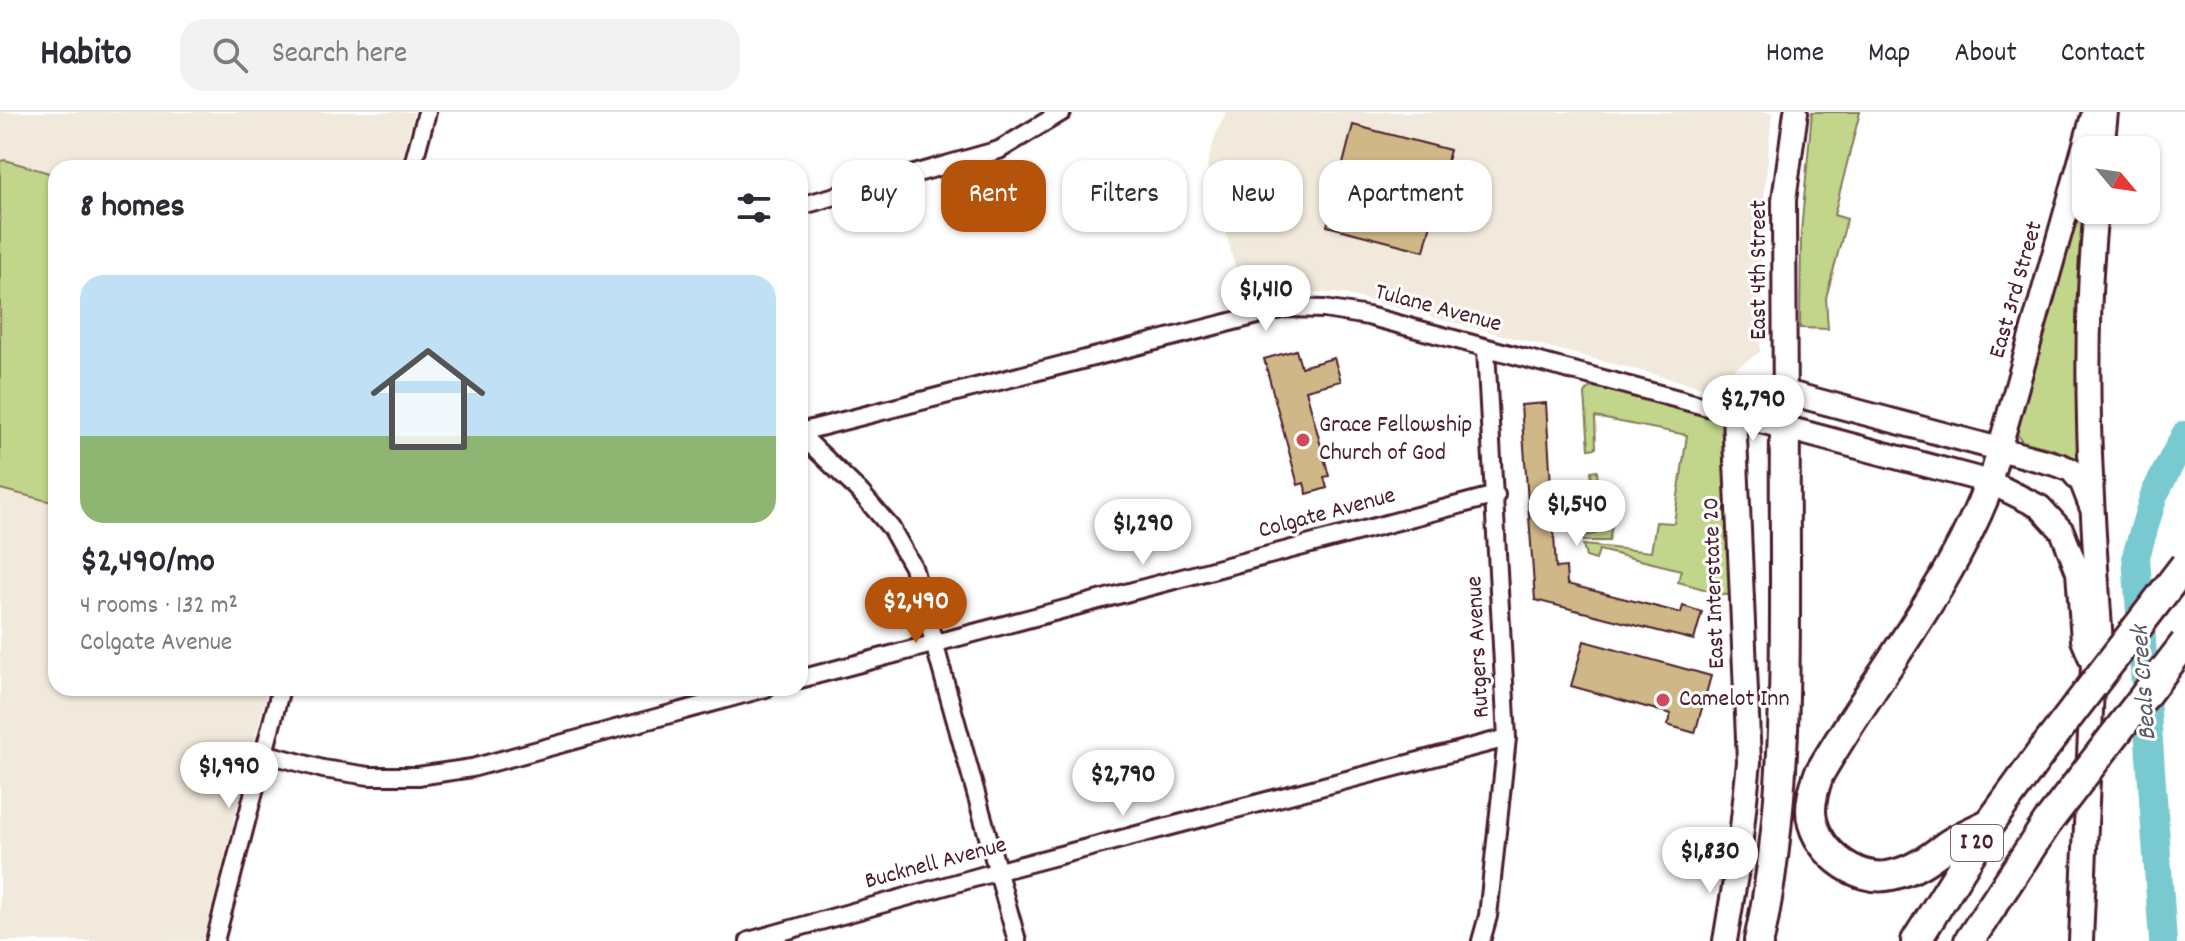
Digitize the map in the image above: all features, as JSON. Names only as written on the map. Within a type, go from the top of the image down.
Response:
[{"type":"highway","points":[[1759,941],[1766,909],[1782,777],[1785,428]]},
{"type":"highway","points":[[1990,482],[1980,508],[1942,576],[1819,774],[1811,811],[1815,831],[1833,856],[1862,874],[1878,876],[1891,876],[1919,866],[1947,846],[1990,823]]},
{"type":"highway","name":"I 20","points":[[1916,941],[1990,823],[2185,565]]},
{"type":"highway","name":"I 20","points":[[1969,941],[2047,823],[2185,643]]},
{"type":"main road","name":"East 4th Street","points":[[1785,428],[1784,200],[1796,112]]},
{"type":"main road","name":"East 3rd Street","points":[[1990,482],[2094,112]]},
{"type":"main road","points":[[2103,136],[2106,112]]},
{"type":"main road","points":[[2081,941],[2093,664],[2101,643],[2092,509],[2090,266],[2094,224]]},
{"type":"main road","points":[[1734,414],[1738,401],[1763,390],[1785,392],[2000,447],[2071,470],[2082,483],[2092,509]]},
{"type":"main road","name":"Tulane Avenue","points":[[1734,414],[1990,482],[2040,507],[2062,531],[2078,572],[2083,640],[2093,664]]},
{"type":"main road","name":"East Interstate 20","points":[[1725,941],[1739,857],[1749,762],[1734,414]]},
{"type":"street","points":[[414,160],[427,112]]},
{"type":"street","points":[[808,204],[999,150],[1062,112]]},
{"type":"street","name":"Tulane Avenue","points":[[808,431],[1285,308],[1324,309],[1368,316],[1734,414]]},
{"type":"street","name":"Rutgers Avenue","points":[[1481,941],[1488,916],[1507,738],[1486,349]]},
{"type":"street","points":[[808,441],[891,528],[913,567],[1017,941]]},
{"type":"street","name":"Colgate Avenue","points":[[808,677],[1496,495]]},
{"type":"street","points":[[215,941],[279,696]]},
{"type":"street","points":[[264,753],[354,774],[418,776],[472,768],[737,696]]},
{"type":"street","name":"Bucknell Avenue","points":[[749,941],[999,871],[1507,738]]},
{"type":"shaded area","points":[[0,112],[414,112],[402,160],[48,160],[48,696],[266,696],[203,941],[0,941]]},
{"type":"shaded area","points":[[1226,112],[1772,112],[1761,233],[1760,352],[1707,388],[1344,294],[1298,291],[1244,299],[1226,232],[1303,232],[1303,160],[1208,160]]},
{"type":"green space","points":[[1812,112],[1860,112],[1834,215],[1847,219],[1826,298],[1828,329],[1800,328],[1801,232]]},
{"type":"green space","points":[[0,161],[48,173],[48,501],[0,489]]},
{"type":"green space","points":[[2074,224],[2086,224],[2083,466],[2053,449],[2022,441],[2017,434]]},
{"type":"green space","points":[[1596,387],[1719,418],[1725,423],[1733,594],[1726,595],[1678,582],[1681,570],[1599,550],[1596,560],[1586,557],[1583,545],[1651,552],[1656,522],[1674,523],[1687,435],[1595,417],[1596,448],[1589,449],[1585,394],[1589,388]]},
{"type":"green space","points":[[1597,470],[1600,514],[1614,515],[1609,541],[1583,541],[1583,536],[1595,534],[1591,471]]},
{"type":"building","points":[[1353,125],[1450,150],[1447,160],[1344,160]]},
{"type":"building","points":[[1350,232],[1429,232],[1424,251]]},
{"type":"building","name":"Grace Fellowship Church of God","points":[[1296,350],[1301,367],[1334,358],[1341,381],[1306,390],[1329,476],[1324,477],[1327,488],[1307,494],[1304,483],[1298,485],[1264,359]]},
{"type":"building","points":[[1546,403],[1556,568],[1566,567],[1567,584],[1681,613],[1683,606],[1702,612],[1694,640],[1535,600],[1521,405]]},
{"type":"building","name":"Camelot Inn","points":[[1584,641],[1711,676],[1695,733],[1667,725],[1671,714],[1571,686]]},
{"type":"waterway","name":"Beals Creek","points":[[2163,941],[2136,556],[2154,495],[2185,435]]},
{"type":"place","name":"Grace Fellowship Church of God","points":[[1303,440]]},
{"type":"place","name":"Camelot Inn","points":[[1663,700]]}]
